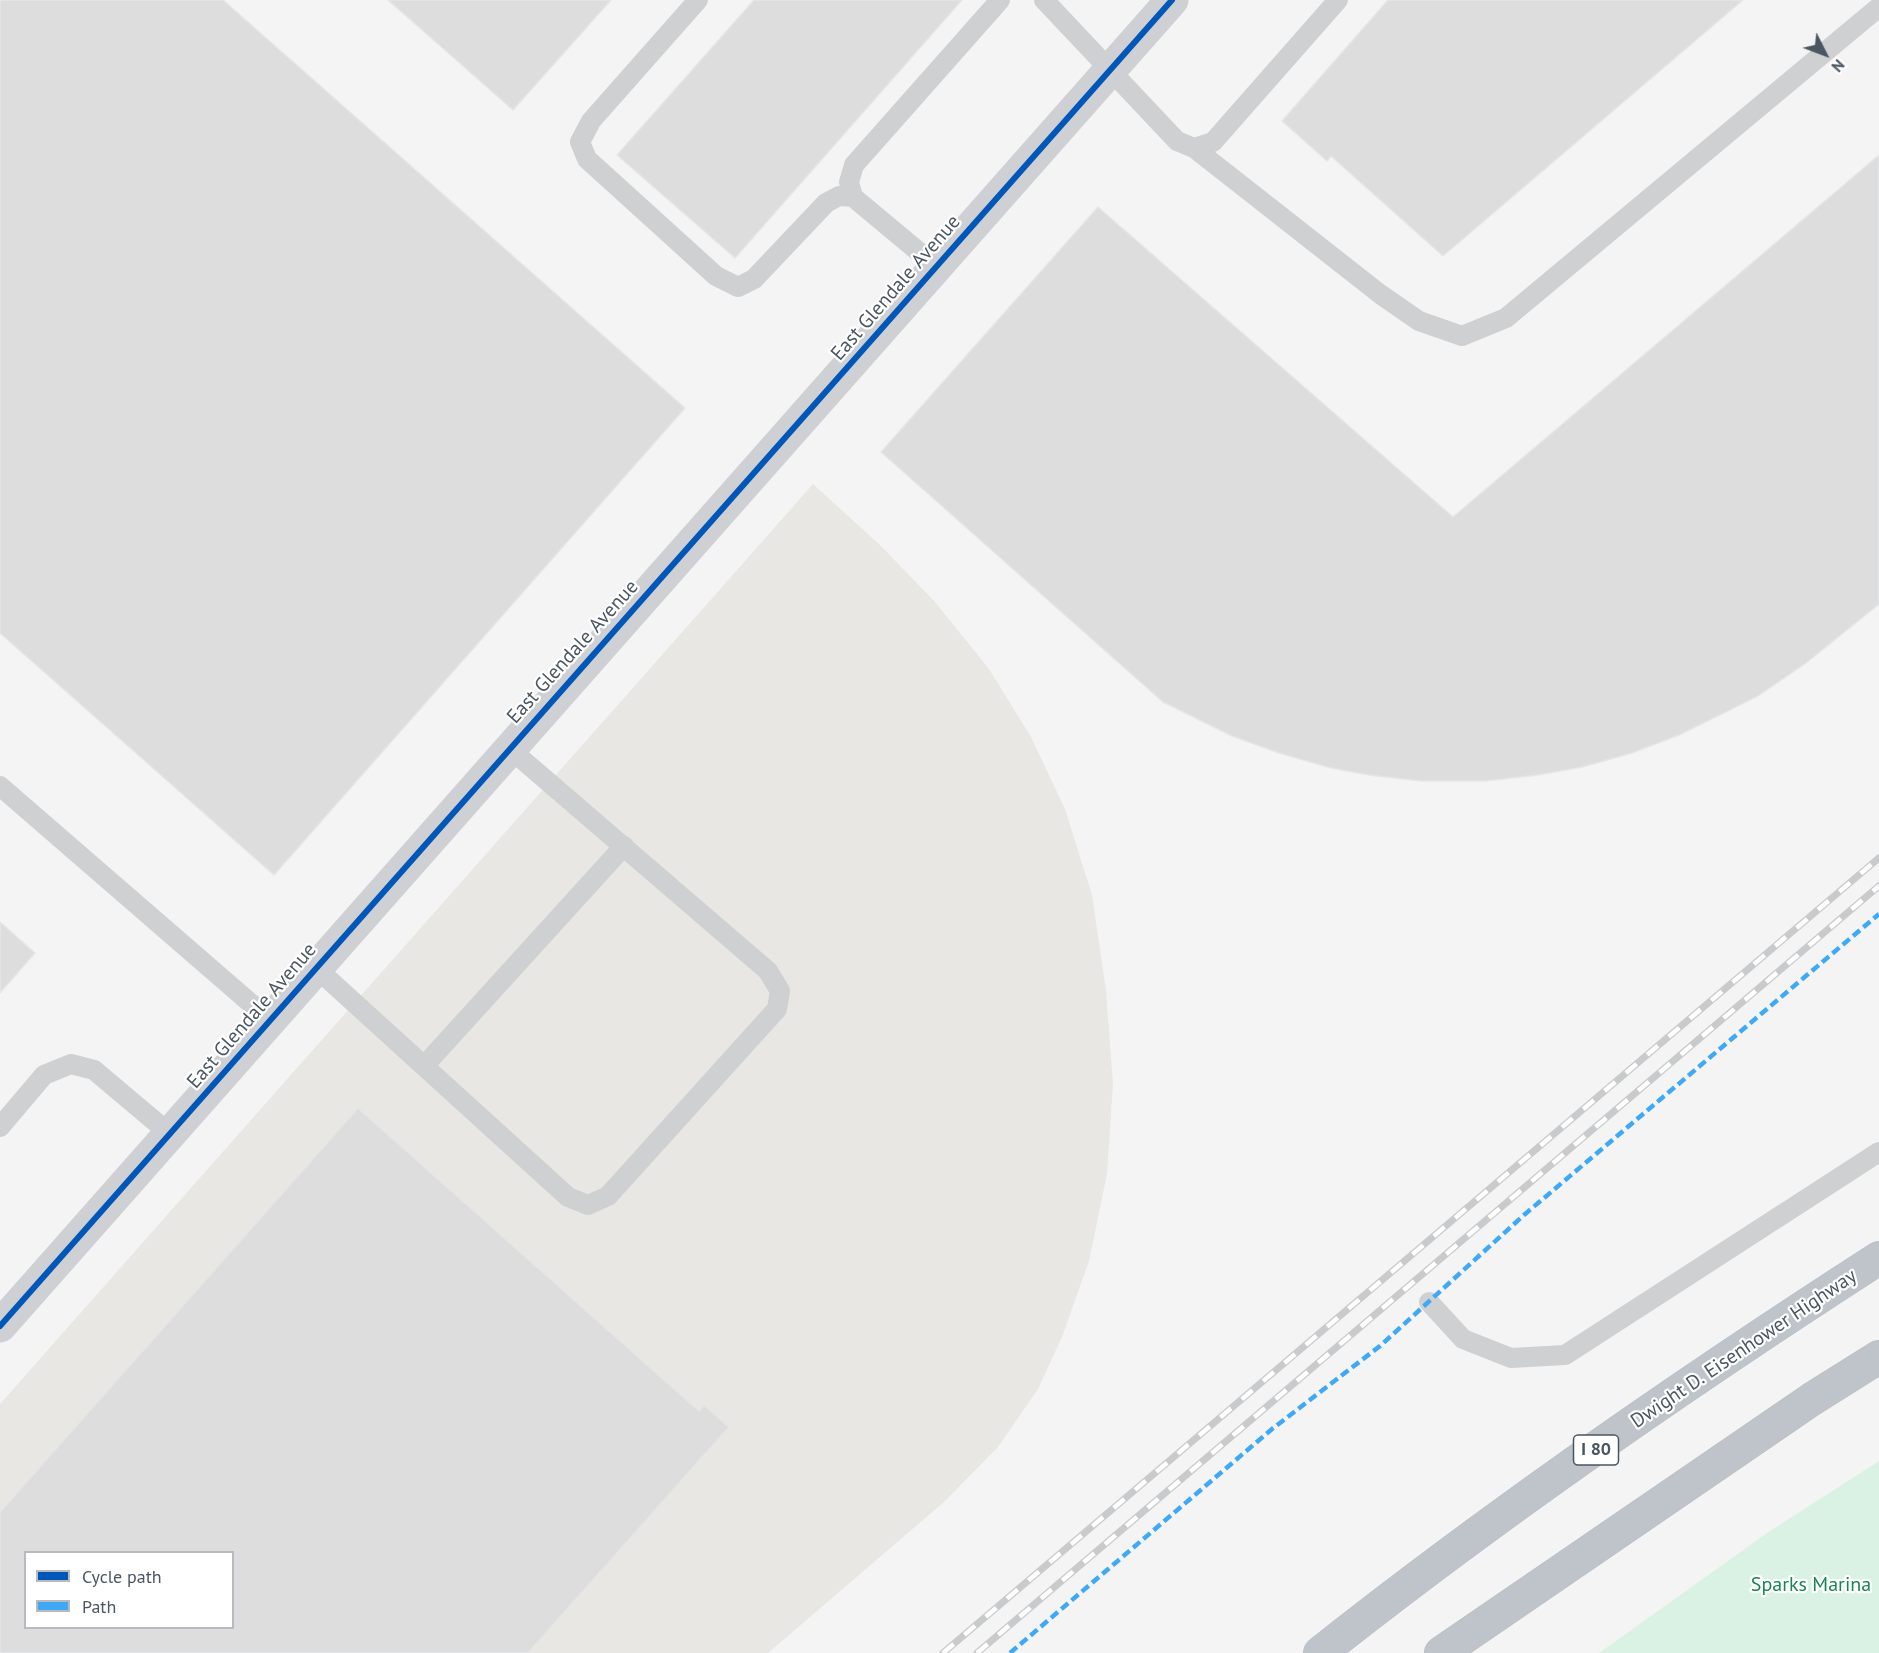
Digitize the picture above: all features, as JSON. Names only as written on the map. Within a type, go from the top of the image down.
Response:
[{"type":"highway","name":"Dwight D. Eisenhower Highway","points":[[1320,1653],[1408,1583],[1759,1335],[1879,1258]]},
{"type":"highway","points":[[1441,1653],[1792,1412],[1879,1357]]},
{"type":"street","name":"East Glendale Avenue","points":[[5,1309],[170,1134],[1172,0]]},
{"type":"lane","points":[[698,0],[591,121],[580,142],[587,159],[716,276],[738,288],[754,279],[826,203],[839,196],[853,197]]},
{"type":"lane","points":[[936,267],[853,197],[849,182],[854,165],[1000,0]]},
{"type":"lane","points":[[1044,0],[1177,141],[1194,148],[1380,294],[1419,321],[1462,336],[1506,318],[1879,7]]},
{"type":"lane","points":[[1194,148],[1213,142],[1338,0]]},
{"type":"lane","points":[[316,968],[568,1197],[588,1204],[608,1196],[777,1009],[780,991],[768,971],[510,748]]},
{"type":"lane","points":[[0,786],[270,1020]]},
{"type":"lane","points":[[424,1066],[624,846]]},
{"type":"lane","points":[[0,1127],[44,1075],[70,1064],[94,1070],[170,1134]]},
{"type":"lane","points":[[1429,1302],[1463,1339],[1510,1358],[1566,1355],[1879,1152]]},
{"type":"shaded area","points":[[813,484],[881,546],[935,602],[989,669],[1031,737],[1065,809],[1092,895],[1106,990],[1113,1084],[1107,1174],[1089,1261],[1062,1337],[1038,1389],[998,1447],[944,1502],[768,1653],[0,1653],[0,1404]]},
{"type":"green space","name":"Sparks Marina","points":[[1879,1461],[1879,1653],[1599,1653],[1767,1533]]},
{"type":"building","points":[[0,0],[223,0],[685,408],[274,875],[0,633]]},
{"type":"building","points":[[388,0],[611,0],[513,110]]},
{"type":"building","points":[[754,0],[962,0],[735,258],[617,155]]},
{"type":"building","points":[[1388,0],[1743,0],[1443,256],[1331,156],[1327,161],[1282,121]]},
{"type":"building","points":[[1879,155],[1879,604],[1806,663],[1758,696],[1679,735],[1632,753],[1582,767],[1538,775],[1485,781],[1421,781],[1331,768],[1232,736],[1163,702],[881,452],[1098,207],[1453,517]]},
{"type":"building","points":[[0,922],[35,953],[0,993]]},
{"type":"building","points":[[358,1108],[699,1411],[704,1405],[729,1427],[528,1653],[0,1653],[0,1512]]},
{"type":"railway","points":[[943,1653],[1879,858]]},
{"type":"railway","points":[[977,1653],[1879,886]]},
{"type":"marked path","points":[[1010,1653],[1272,1429],[1380,1346],[1524,1215],[1879,914]]},
{"type":"cycle path","points":[[0,1326],[1172,0]]}]
